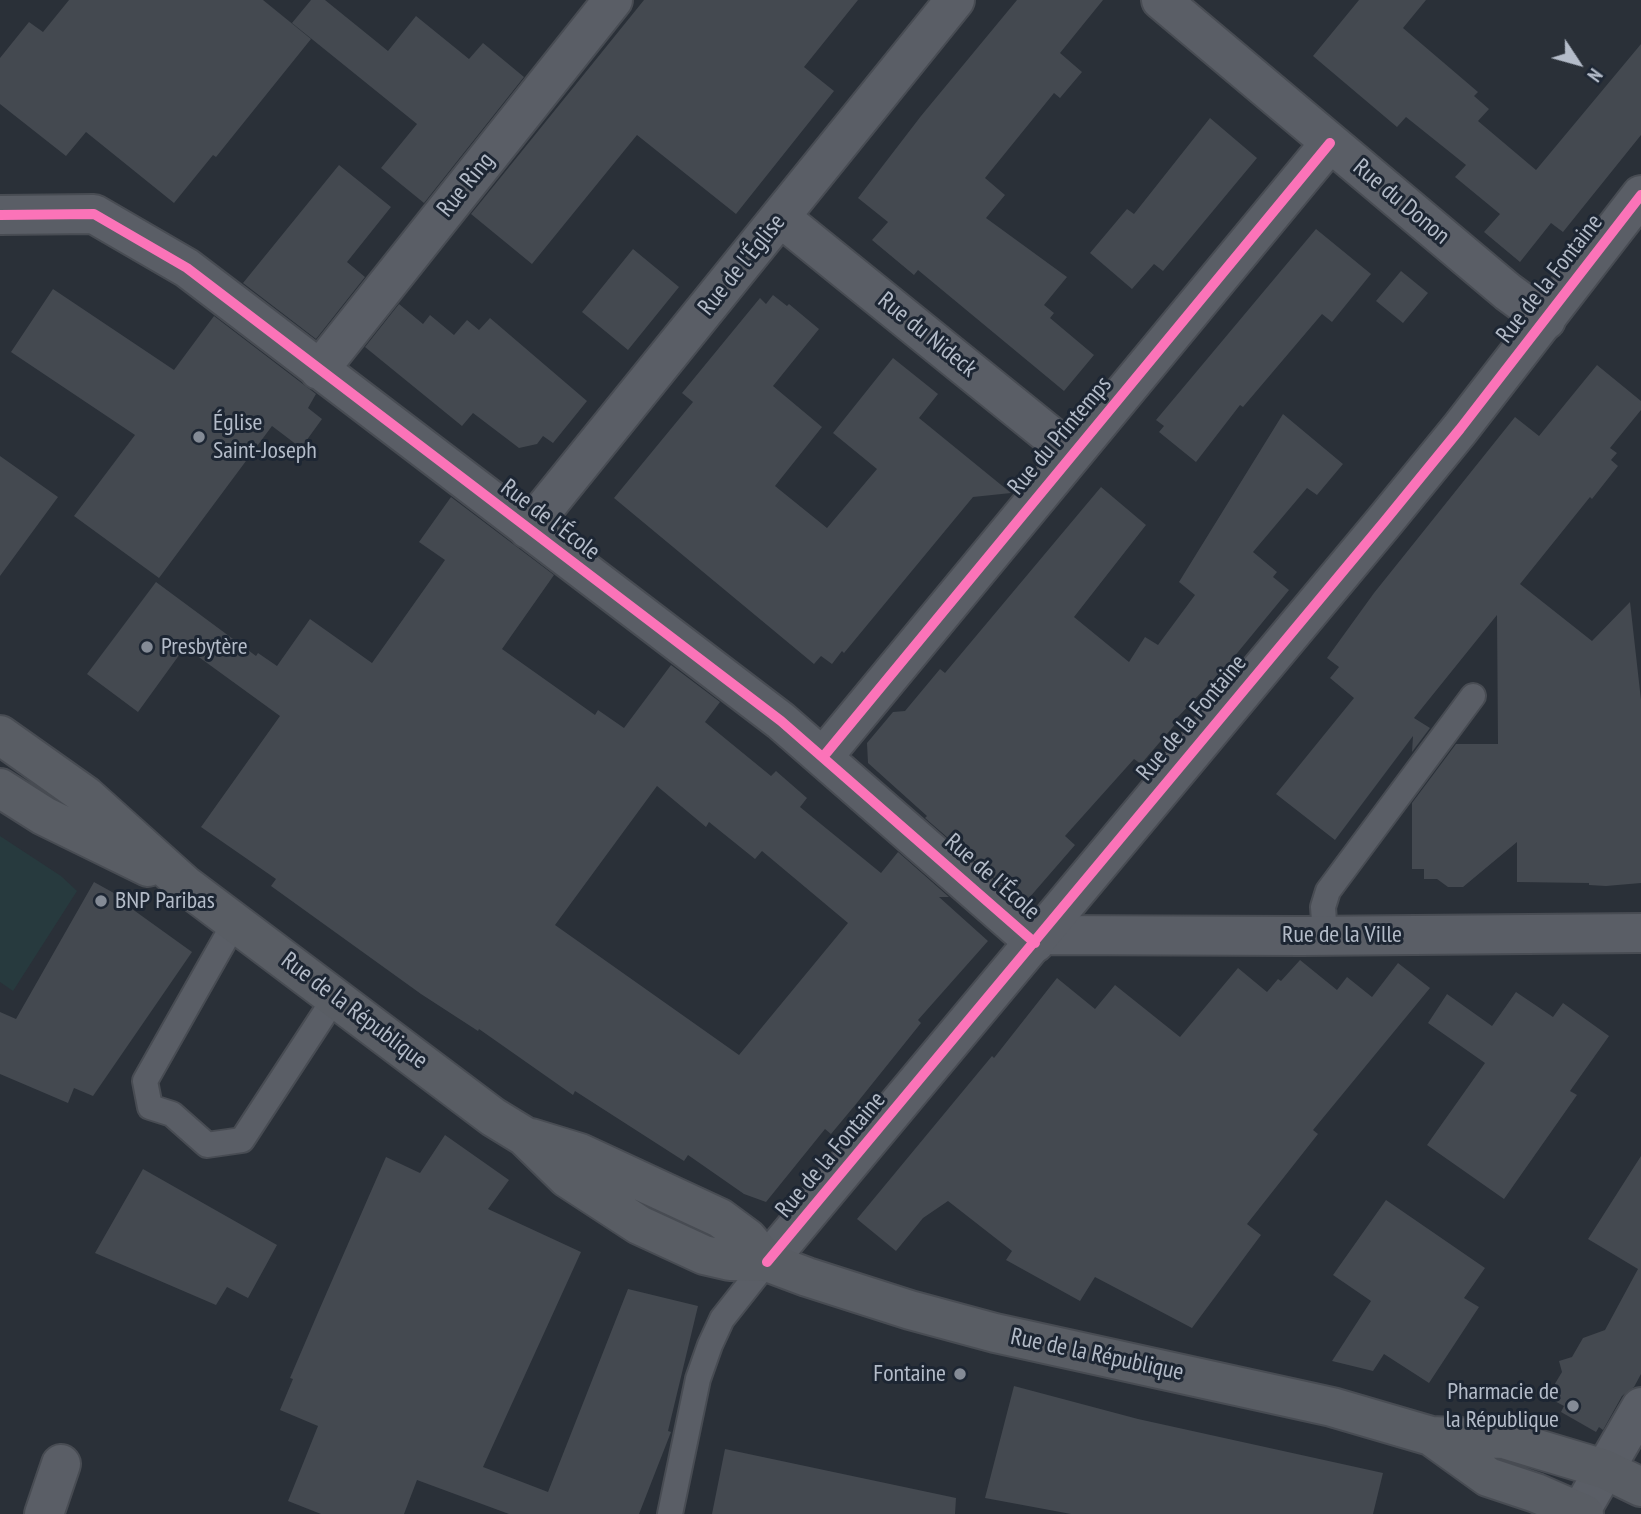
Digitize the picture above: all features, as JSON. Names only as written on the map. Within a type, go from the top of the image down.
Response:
[{"type":"main road","name":"Rue de la République","points":[[0,735],[86,796],[185,885],[494,1117],[524,1136],[567,1178],[639,1226],[704,1255],[730,1261],[767,1262],[807,1278],[971,1326],[1332,1407],[1431,1436],[1504,1439],[1604,1469],[1641,1487]]},
{"type":"main road","name":"Rue de la République","points":[[0,788],[44,816],[185,885]]},
{"type":"main road","name":"Rue de la République","points":[[1431,1436],[1488,1477],[1536,1493],[1582,1513]]},
{"type":"street","name":"Rue Ring","points":[[319,370],[613,0]]},
{"type":"street","name":"Rue de l'Église","points":[[528,529],[955,0]]},
{"type":"street","name":"Rue du Donon","points":[[1161,0],[1508,292],[1546,320]]},
{"type":"street","name":"Rue du Printemps","points":[[823,757],[1330,143]]},
{"type":"street","name":"Rue de l'École","points":[[0,215],[94,214],[187,268],[770,713],[1039,939]]},
{"type":"street","name":"Rue de la Fontaine","points":[[767,1262],[1039,939],[1104,856],[1384,523],[1546,320],[1635,216]]},
{"type":"street","name":"Rue du Nideck","points":[[780,217],[1073,454]]},
{"type":"street","name":"Rue de la Ville","points":[[1039,939],[1641,933]]},
{"type":"street","points":[[1582,1513],[1604,1469],[1641,1407]]},
{"type":"street","points":[[44,1514],[61,1464]]},
{"type":"lane","points":[[1325,936],[1323,907],[1328,891],[1473,696]]},
{"type":"lane","points":[[235,922],[145,1081],[150,1107],[172,1114],[208,1145],[242,1140],[336,996]]},
{"type":"lane","points":[[670,1514],[698,1380],[710,1345],[722,1319],[767,1262]]},
{"type":"green space","points":[[0,836],[61,876],[77,891],[13,991],[0,982]]},
{"type":"building","points":[[69,0],[263,0],[311,39],[216,157],[213,155],[174,203],[86,132],[66,156],[0,104],[0,58],[29,22],[43,32]]},
{"type":"building","points":[[311,0],[325,0],[388,51],[416,16],[469,59],[483,43],[524,77],[424,203],[381,168],[417,124],[292,23]]},
{"type":"building","points":[[644,0],[858,0],[804,67],[834,91],[736,214],[637,135],[532,264],[471,214]]},
{"type":"building","points":[[1017,0],[1103,0],[1060,53],[1082,72],[1060,98],[1054,93],[985,178],[1005,195],[986,218],[1067,277],[1044,305],[1054,313],[1050,318],[1094,355],[1064,391],[918,270],[914,275],[872,240],[888,222],[858,198],[921,116]]},
{"type":"building","points":[[1359,0],[1426,0],[1403,28],[1478,92],[1474,96],[1489,109],[1478,121],[1536,170],[1641,44],[1641,135],[1563,232],[1551,223],[1520,262],[1484,232],[1500,214],[1455,177],[1466,165],[1406,117],[1397,127],[1313,56]]},
{"type":"building","points":[[1210,118],[1257,158],[1163,271],[1154,264],[1132,289],[1090,253],[1127,209],[1134,214]]},
{"type":"building","points":[[339,165],[391,207],[347,262],[365,277],[316,339],[243,283]]},
{"type":"building","points":[[1316,229],[1371,274],[1332,322],[1322,314],[1243,407],[1240,405],[1196,462],[1159,432],[1164,426],[1156,420]]},
{"type":"building","points":[[633,249],[679,287],[628,350],[582,312]]},
{"type":"building","points":[[1401,271],[1428,293],[1403,323],[1376,301]]},
{"type":"building","name":"Église Saint-Joseph","points":[[53,289],[174,370],[214,316],[316,394],[308,408],[322,419],[301,448],[272,426],[159,578],[74,516],[135,435],[11,352]]},
{"type":"building","points":[[773,295],[787,306],[789,304],[819,329],[773,386],[822,427],[775,486],[827,528],[877,469],[833,433],[893,358],[938,394],[919,418],[1011,493],[973,497],[832,664],[821,656],[814,664],[614,498],[693,402],[682,393],[760,298],[766,304]]},
{"type":"building","points":[[399,304],[423,324],[430,315],[454,335],[467,320],[479,330],[490,318],[587,401],[553,443],[543,436],[537,444],[519,448],[473,413],[462,426],[365,347]]},
{"type":"building","points":[[1597,365],[1641,401],[1641,410],[1610,448],[1617,453],[1611,460],[1618,466],[1520,584],[1592,641],[1630,602],[1641,700],[1641,883],[1606,886],[1589,883],[1517,882],[1517,842],[1463,887],[1448,887],[1437,879],[1424,879],[1424,869],[1412,869],[1412,803],[1456,744],[1498,744],[1497,615],[1414,718],[1430,728],[1412,752],[1413,736],[1335,840],[1276,794],[1354,698],[1330,678],[1339,667],[1327,658],[1374,593],[1515,417],[1539,436]]},
{"type":"building","points":[[1283,414],[1343,464],[1317,495],[1307,488],[1253,552],[1277,572],[1273,577],[1289,590],[1229,663],[1176,719],[1178,721],[1141,764],[1134,759],[1065,836],[1075,845],[1029,898],[1016,897],[925,818],[927,816],[868,763],[867,743],[893,712],[905,711],[940,669],[945,673],[1101,487],[1146,525],[1074,617],[1129,662],[1145,637],[1158,645],[1195,595],[1179,582]]},
{"type":"building","points":[[0,456],[58,497],[0,576]]},
{"type":"building","points":[[451,497],[554,575],[502,649],[595,715],[598,710],[624,728],[671,665],[720,702],[705,722],[771,776],[776,771],[807,798],[800,807],[881,873],[898,852],[949,897],[939,897],[988,941],[918,1020],[921,1023],[831,1134],[825,1129],[766,1202],[744,1194],[688,1155],[684,1161],[575,1091],[573,1095],[479,1029],[478,1031],[421,994],[271,886],[276,879],[201,827],[280,716],[185,647],[138,712],[87,674],[156,582],[256,656],[258,653],[277,666],[310,619],[372,663],[445,560],[419,542]],"holes":[[[657,786],[706,827],[709,822],[755,859],[762,851],[848,923],[739,1055],[555,925]]]},
{"type":"building","points":[[94,882],[130,902],[128,906],[192,952],[93,1096],[74,1088],[68,1103],[0,1074],[0,1012],[16,1019]]},
{"type":"building","points":[[1300,960],[1337,990],[1347,977],[1372,997],[1398,963],[1430,988],[1313,1130],[1318,1134],[1247,1224],[1261,1235],[1192,1328],[1095,1277],[1080,1301],[1006,1260],[1012,1251],[948,1201],[923,1218],[896,1251],[857,1219],[992,1056],[994,1058],[1057,978],[1095,1009],[1115,985],[1180,1037],[1238,968],[1267,992]]},
{"type":"building","points":[[1516,992],[1553,1017],[1563,1003],[1609,1036],[1570,1091],[1577,1095],[1504,1199],[1427,1145],[1485,1063],[1428,1023],[1447,994],[1492,1026]]},
{"type":"building","points":[[445,1135],[509,1180],[488,1209],[581,1252],[483,1467],[548,1492],[628,1289],[698,1306],[668,1431],[671,1432],[639,1514],[509,1514],[417,1480],[404,1514],[321,1514],[288,1501],[318,1426],[280,1410],[293,1379],[290,1378],[320,1308],[386,1157],[420,1173]]},
{"type":"building","points":[[1641,1156],[1641,1374],[1634,1387],[1622,1396],[1603,1430],[1599,1427],[1596,1432],[1561,1412],[1564,1406],[1547,1397],[1562,1372],[1559,1361],[1572,1357],[1583,1338],[1605,1330],[1638,1269],[1588,1239]]},
{"type":"building","points":[[143,1169],[277,1245],[248,1298],[227,1287],[216,1305],[95,1253]]},
{"type":"building","points":[[1386,1200],[1485,1268],[1464,1298],[1479,1307],[1429,1383],[1384,1354],[1373,1371],[1332,1361],[1371,1301],[1333,1275]]},
{"type":"building","points":[[1014,1386],[1138,1419],[1383,1473],[1373,1514],[1071,1514],[985,1498]]},
{"type":"building","points":[[725,1449],[956,1498],[955,1514],[712,1514]]},
{"type":"cycle path","points":[[823,757],[1330,143]]},
{"type":"cycle path","points":[[767,1262],[1384,522],[1460,429],[1641,195]]},
{"type":"cycle path","points":[[0,215],[94,214],[187,268],[781,721],[1035,943]]},
{"type":"place","name":"Église Saint-Joseph","points":[[199,437]]},
{"type":"place","name":"Presbytère","points":[[147,647]]},
{"type":"place","name":"BNP Paribas","points":[[101,901]]},
{"type":"place","name":"Fontaine","points":[[960,1374]]},
{"type":"place","name":"Pharmacie de la République","points":[[1573,1406]]}]
